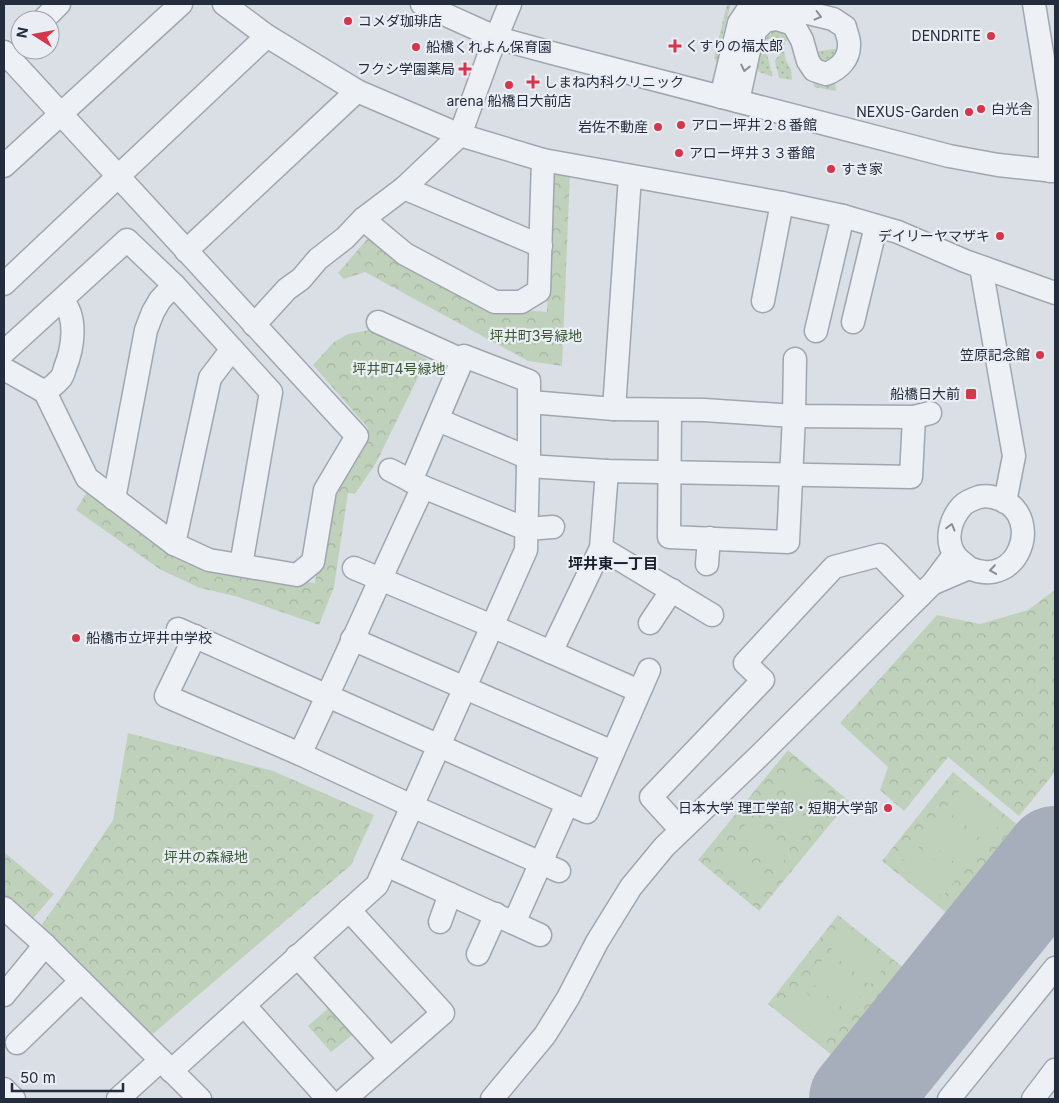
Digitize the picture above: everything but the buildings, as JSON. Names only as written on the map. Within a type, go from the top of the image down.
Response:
[{"type":"street","points":[[4,166],[181,4]]},
{"type":"street","points":[[224,4],[267,36],[356,91],[460,135],[543,160],[782,203],[843,216],[898,232],[964,261],[1045,290]]},
{"type":"street","points":[[422,4],[497,38],[949,156],[998,165],[1053,171],[1050,101],[1034,4]]},
{"type":"street","points":[[254,325],[286,290],[301,279],[318,259],[345,238],[364,219],[404,188],[460,135],[510,4]]},
{"type":"street","points":[[730,99],[739,23],[747,10],[757,4]]},
{"type":"street","points":[[730,99],[756,30],[765,22],[777,19],[793,24],[802,40],[808,61],[814,70],[826,74],[836,70],[846,60],[849,42],[845,27],[833,19],[771,4]]},
{"type":"street","points":[[4,284],[267,36]]},
{"type":"street","points":[[4,368],[45,392],[87,478],[174,544],[209,560],[297,575],[313,562],[325,490],[356,436],[60,114],[9,52]]},
{"type":"street","points":[[186,250],[356,91]]},
{"type":"street","points":[[364,219],[405,254],[495,302],[521,302],[539,291],[543,160]]},
{"type":"street","points":[[614,409],[630,176]]},
{"type":"street","points":[[404,188],[541,246]]},
{"type":"street","points":[[763,301],[782,203]]},
{"type":"street","points":[[816,332],[843,216]]},
{"type":"street","points":[[854,322],[876,226]]},
{"type":"street","points":[[4,352],[127,240],[174,285],[271,392],[241,565]]},
{"type":"street","points":[[981,267],[1014,456],[1005,502]]},
{"type":"street","points":[[114,499],[146,330],[160,300],[174,285]]},
{"type":"street","points":[[45,392],[61,378],[68,363],[72,326],[66,305],[62,300]]},
{"type":"street","points":[[378,322],[462,360]]},
{"type":"street","points":[[174,544],[210,378],[232,349]]},
{"type":"street","points":[[118,1099],[166,1065],[244,1004],[377,885],[526,550],[529,381],[464,356],[438,420],[417,484],[380,579],[300,754]]},
{"type":"street","points":[[670,411],[669,537],[788,542],[794,416],[794,359]]},
{"type":"street","points":[[438,420],[529,462],[607,471],[911,477],[922,415],[794,416],[704,410],[614,409],[530,402]]},
{"type":"street","points":[[390,470],[417,484],[526,528],[552,527]]},
{"type":"street","points":[[551,652],[601,548],[607,471]]},
{"type":"street","points":[[982,496],[995,497],[1016,510],[1021,523],[1023,540],[1017,557],[1006,567],[992,571],[976,570],[962,561],[948,541],[955,514],[964,504],[982,496]]},
{"type":"street","points":[[707,564],[709,538]]},
{"type":"street","points":[[601,548],[712,615]]},
{"type":"street","points":[[681,830],[651,797],[763,680],[745,663],[834,567],[880,555],[927,590]]},
{"type":"street","points":[[492,1099],[545,1035],[568,998],[597,942],[631,887],[664,847],[927,590],[962,561]]},
{"type":"street","points":[[354,568],[639,691]]},
{"type":"street","points":[[650,623],[672,590]]},
{"type":"street","points":[[550,867],[300,754],[166,696],[186,633],[587,812],[649,670]]},
{"type":"street","points":[[352,639],[613,752]]},
{"type":"street","points":[[478,954],[505,918],[550,867],[567,804]]},
{"type":"street","points":[[386,865],[540,935]]},
{"type":"street","points":[[440,922],[450,894]]},
{"type":"street","points":[[4,908],[200,1099]]},
{"type":"street","points":[[345,1099],[443,1014],[350,910]]},
{"type":"street","points":[[4,994],[44,945]]},
{"type":"street","points":[[297,956],[390,1059]]},
{"type":"street","points":[[949,1099],[1055,968]]},
{"type":"street","points":[[17,1043],[81,981]]},
{"type":"street","points":[[244,1004],[328,1099]]},
{"type":"street","points":[[1033,1099],[1055,1070]]},
{"type":"street","points":[[4,1089],[14,1099]]},
{"type":"green space","points":[[727,4],[731,4],[719,48],[721,55],[718,65],[714,58]]},
{"type":"green space","points":[[776,29],[785,31],[789,40],[785,41],[784,46],[773,41],[769,42],[766,46],[773,77],[759,72],[758,54],[763,43]]},
{"type":"green space","points":[[840,48],[840,53],[822,65],[814,52]]},
{"type":"green space","points":[[784,50],[786,61],[791,69],[792,80],[779,78],[775,64],[775,60]]},
{"type":"green space","points":[[835,78],[836,91],[814,87],[813,80]]},
{"type":"green space","name":"坪井町3号緑地","points":[[550,171],[570,174],[562,366],[528,361],[365,272],[344,279],[338,273],[369,237],[492,307],[547,312]]},
{"type":"green space","name":"坪井町4号緑地","points":[[370,330],[427,359],[376,463],[355,494],[348,493],[334,587],[319,625],[235,596],[200,588],[161,570],[76,510],[88,490],[215,570],[315,583],[330,490],[364,440],[368,428],[313,365],[334,342],[348,334]]},
{"type":"green space","points":[[1055,590],[1055,772],[1019,816],[948,757],[904,811],[880,790],[888,767],[840,723],[937,615],[980,624],[1028,610]]},
{"type":"green space","name":"坪井の森緑地","points":[[128,733],[273,771],[374,815],[351,865],[148,1038],[40,927],[113,820]]},
{"type":"green space","points":[[788,750],[849,801],[759,911],[698,860]]},
{"type":"green space","points":[[793,764],[834,797],[819,816],[778,783]]},
{"type":"green space","points":[[953,772],[1019,826],[948,914],[882,861]]},
{"type":"green space","points":[[960,790],[1001,823],[985,842],[945,809]]},
{"type":"green space","points":[[772,791],[813,824],[797,843],[757,810]]},
{"type":"green space","points":[[937,817],[978,850],[963,869],[922,836]]},
{"type":"green space","points":[[750,818],[791,851],[776,870],[735,837]]},
{"type":"green space","points":[[728,845],[769,878],[754,897],[713,864]]},
{"type":"green space","points":[[916,845],[957,878],[942,897],[900,864]]},
{"type":"green space","points":[[4,852],[54,894],[30,922],[4,896]]},
{"type":"green space","points":[[838,915],[904,968],[833,1056],[768,1004]]},
{"type":"green space","points":[[844,933],[885,966],[870,985],[829,952]]},
{"type":"green space","points":[[822,960],[863,993],[848,1012],[807,979]]},
{"type":"green space","points":[[800,988],[841,1021],[826,1040],[785,1007]]},
{"type":"green space","points":[[331,1006],[355,1033],[331,1052],[308,1026]]},
{"type":"runway","points":[[859,1099],[1055,856]]},
{"type":"place","name":"コメダ珈琲店","points":[[348,21]]},
{"type":"place","name":"DENDRITE","points":[[991,36]]},
{"type":"place","name":"くすりの福太郎","points":[[675,46]]},
{"type":"place","name":"船橋くれよん保育園","points":[[416,47]]},
{"type":"place","name":"フクシ学園薬局","points":[[465,69]]},
{"type":"place","name":"しまね内科クリニック","points":[[533,82]]},
{"type":"place","name":"arena 船橋日大前店","points":[[509,85]]},
{"type":"place","name":"白光舎","points":[[981,109]]},
{"type":"place","name":"NEXUS-Garden","points":[[969,112]]},
{"type":"place","name":"アロー坪井２８番館","points":[[681,125]]},
{"type":"place","name":"岩佐不動産","points":[[658,127]]},
{"type":"place","name":"アロー坪井３３番館","points":[[679,153]]},
{"type":"place","name":"すき家","points":[[831,169]]},
{"type":"place","name":"デイリーヤマザキ","points":[[1000,236]]},
{"type":"place","name":"笠原記念館","points":[[1040,355]]},
{"type":"place","name":"船橋日大前","points":[[971,394]]},
{"type":"place","name":"船橋市立坪井中学校","points":[[76,638]]},
{"type":"place","name":"日本大学 理工学部・短期大学部","points":[[888,808]]},
{"type":"district","name":"坪井東一丁目","points":[[613,564]]}]
